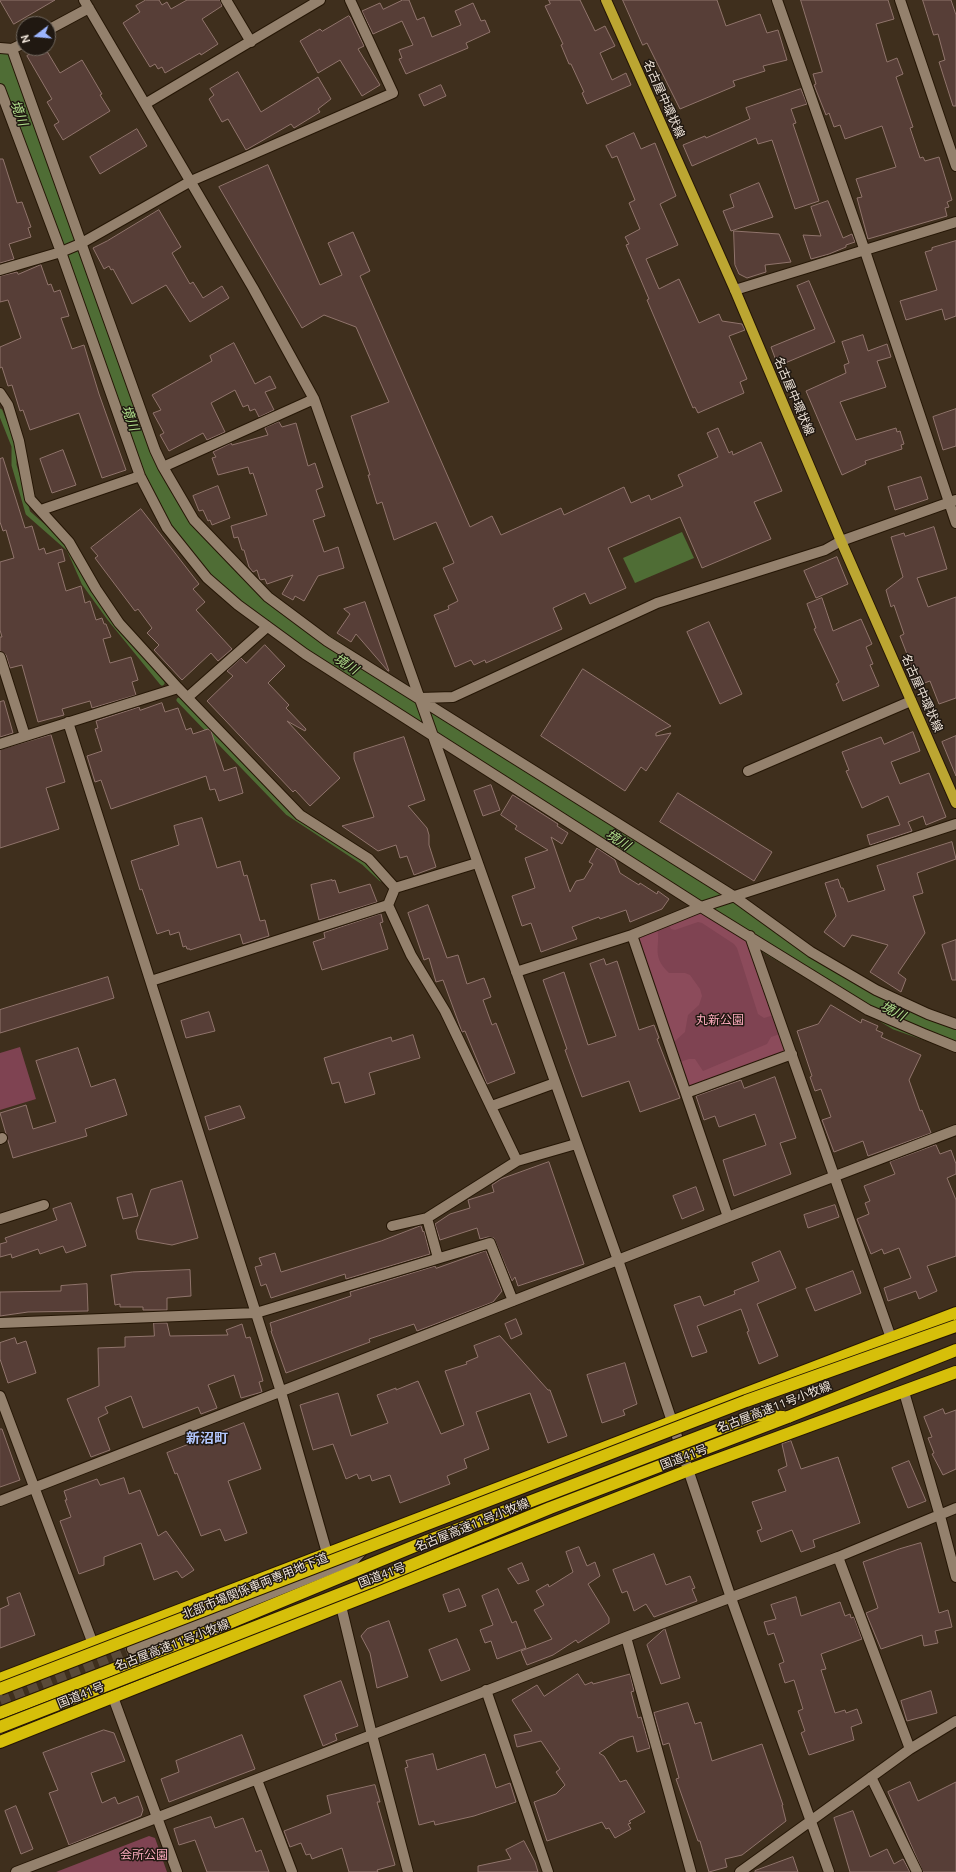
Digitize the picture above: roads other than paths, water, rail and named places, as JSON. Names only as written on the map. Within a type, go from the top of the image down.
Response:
[{"type":"highway","points":[[0,1679],[671,1420],[956,1313]]},
{"type":"highway","name":"名古屋高速11号小牧線","points":[[0,1689],[746,1401],[956,1326]]},
{"type":"highway","name":"名古屋高速11号小牧線","points":[[0,1727],[373,1581],[550,1508],[788,1417],[956,1350]]},
{"type":"highway","name":"国道41号","points":[[0,1742],[341,1606],[689,1470],[956,1372]]},
{"type":"highway","points":[[0,1713],[171,1647],[427,1541],[756,1415],[788,1417]]},
{"type":"main road","name":"名古屋中環状線","points":[[606,0],[735,290],[841,541],[956,803]]},
{"type":"street","points":[[226,0],[251,42]]},
{"type":"street","points":[[145,104],[320,0]]},
{"type":"street","points":[[0,270],[79,245],[191,181],[393,93],[350,0]]},
{"type":"street","points":[[777,0],[952,501],[956,524]]},
{"type":"street","points":[[900,0],[956,166]]},
{"type":"street","points":[[56,25],[86,4],[191,181],[314,399],[618,1260],[731,1598],[829,1872]]},
{"type":"street","points":[[0,48],[12,49],[16,47]]},
{"type":"street","points":[[12,49],[79,245],[155,450],[163,467],[194,520],[268,598],[327,641],[734,897],[811,952],[876,990],[928,1014],[956,1024]]},
{"type":"street","points":[[0,89],[63,251],[140,476],[167,528],[207,578],[267,627],[305,654],[702,907],[868,1010],[956,1047]]},
{"type":"street","points":[[735,290],[956,222]]},
{"type":"street","points":[[0,393],[8,404],[19,441],[30,499],[70,542],[96,589],[119,623],[178,688],[300,816],[369,859],[395,888]]},
{"type":"street","points":[[163,467],[314,399]]},
{"type":"street","points":[[41,510],[140,476]]},
{"type":"street","points":[[421,701],[453,697],[657,603],[825,550],[841,541],[952,501]]},
{"type":"street","points":[[188,697],[267,627]]},
{"type":"street","points":[[0,657],[25,736]]},
{"type":"street","points":[[0,744],[178,688]]},
{"type":"street","points":[[748,771],[911,701]]},
{"type":"street","points":[[68,722],[281,1392],[327,1553]]},
{"type":"street","points":[[516,972],[632,935],[702,907],[956,824]]},
{"type":"street","points":[[395,888],[477,863]]},
{"type":"street","points":[[395,888],[388,905],[411,955],[445,1011],[492,1106],[517,1161]]},
{"type":"street","points":[[151,981],[388,905]]},
{"type":"street","points":[[632,935],[728,1217]]},
{"type":"street","points":[[750,936],[890,1338]]},
{"type":"street","points":[[686,1093],[792,1054]]},
{"type":"street","points":[[492,1106],[555,1083]]},
{"type":"street","points":[[0,1501],[728,1217],[956,1130]]},
{"type":"street","points":[[392,1226],[427,1218],[517,1161],[576,1144]]},
{"type":"street","points":[[0,1219],[44,1205]]},
{"type":"street","points":[[427,1218],[438,1258]]},
{"type":"street","points":[[0,1323],[256,1313],[490,1243],[513,1301]]},
{"type":"street","points":[[904,1392],[956,1577]]},
{"type":"street","points":[[0,1396],[93,1644]]},
{"type":"street","points":[[16,1872],[258,1780],[486,1690],[838,1558],[956,1508]]},
{"type":"street","name":"北部市場関係車両専用地下道","points":[[132,1650],[354,1560],[379,1532]]},
{"type":"street","points":[[838,1558],[910,1749]]},
{"type":"street","points":[[341,1606],[372,1735],[408,1872]]},
{"type":"street","points":[[626,1637],[691,1872]]},
{"type":"street","points":[[486,1690],[548,1872]]},
{"type":"street","points":[[113,1697],[177,1872]]},
{"type":"street","points":[[740,1872],[910,1749],[956,1721]]},
{"type":"street","points":[[871,1777],[917,1872]]},
{"type":"street","points":[[258,1780],[292,1872]]},
{"type":"waterway","name":"境川","points":[[0,60],[4,67],[146,461],[187,532],[199,548],[227,578],[251,600],[277,618],[777,944],[899,1016],[956,1036]]},
{"type":"waterway","points":[[0,411],[14,446],[14,465],[28,513],[69,549],[84,583],[110,619],[162,683]]},
{"type":"waterway","points":[[179,700],[288,813],[364,863],[381,879]]},
{"type":"tunnel","points":[[0,1700],[132,1649]]},
{"type":"district","name":"新沼町","points":[[207,1438]]},
{"type":"park label","name":"丸新公園","points":[[720,1020]]},
{"type":"park label","name":"会所公園","points":[[144,1855]]}]
